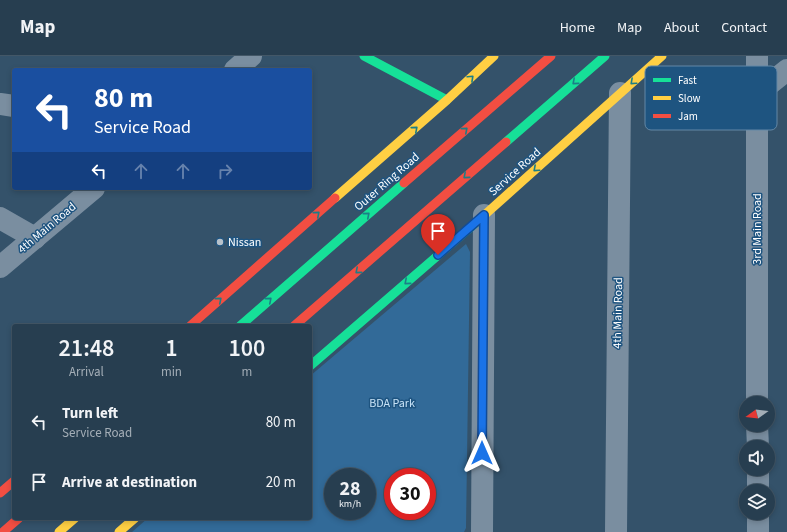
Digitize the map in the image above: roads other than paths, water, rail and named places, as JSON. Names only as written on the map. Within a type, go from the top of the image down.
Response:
[{"type":"main road","points":[[364,56],[447,100]]},
{"type":"main road","points":[[192,324],[447,100],[494,56]]},
{"type":"main road","name":"Outer Ring Road","points":[[242,324],[551,56]]},
{"type":"main road","points":[[296,324],[605,56]]},
{"type":"main road","name":"Service Road","points":[[651,66],[662,56]]},
{"type":"main road","name":"Service Road","points":[[312,364],[484,215],[645,71]]},
{"type":"main road","points":[[0,493],[12,483]]},
{"type":"main road","points":[[3,532],[17,520]]},
{"type":"main road","points":[[59,532],[73,520]]},
{"type":"main road","points":[[119,532],[133,520]]},
{"type":"street","points":[[237,68],[251,56]]},
{"type":"street","points":[[777,78],[787,70]]},
{"type":"street","name":"4th Main Road","points":[[616,532],[620,93]]},
{"type":"street","points":[[0,104],[12,106]]},
{"type":"street","name":"3rd Main Road","points":[[757,130],[758,396]]},
{"type":"street","name":"4th Main Road","points":[[0,267],[92,190]]},
{"type":"street","points":[[482,532],[484,215]]},
{"type":"street","points":[[0,218],[35,238]]},
{"type":"street","points":[[758,520],[758,532]]},
{"type":"place","name":"Nissan","points":[[220,242]]},
{"type":"park label","name":"BDA Park","points":[[392,403]]}]
